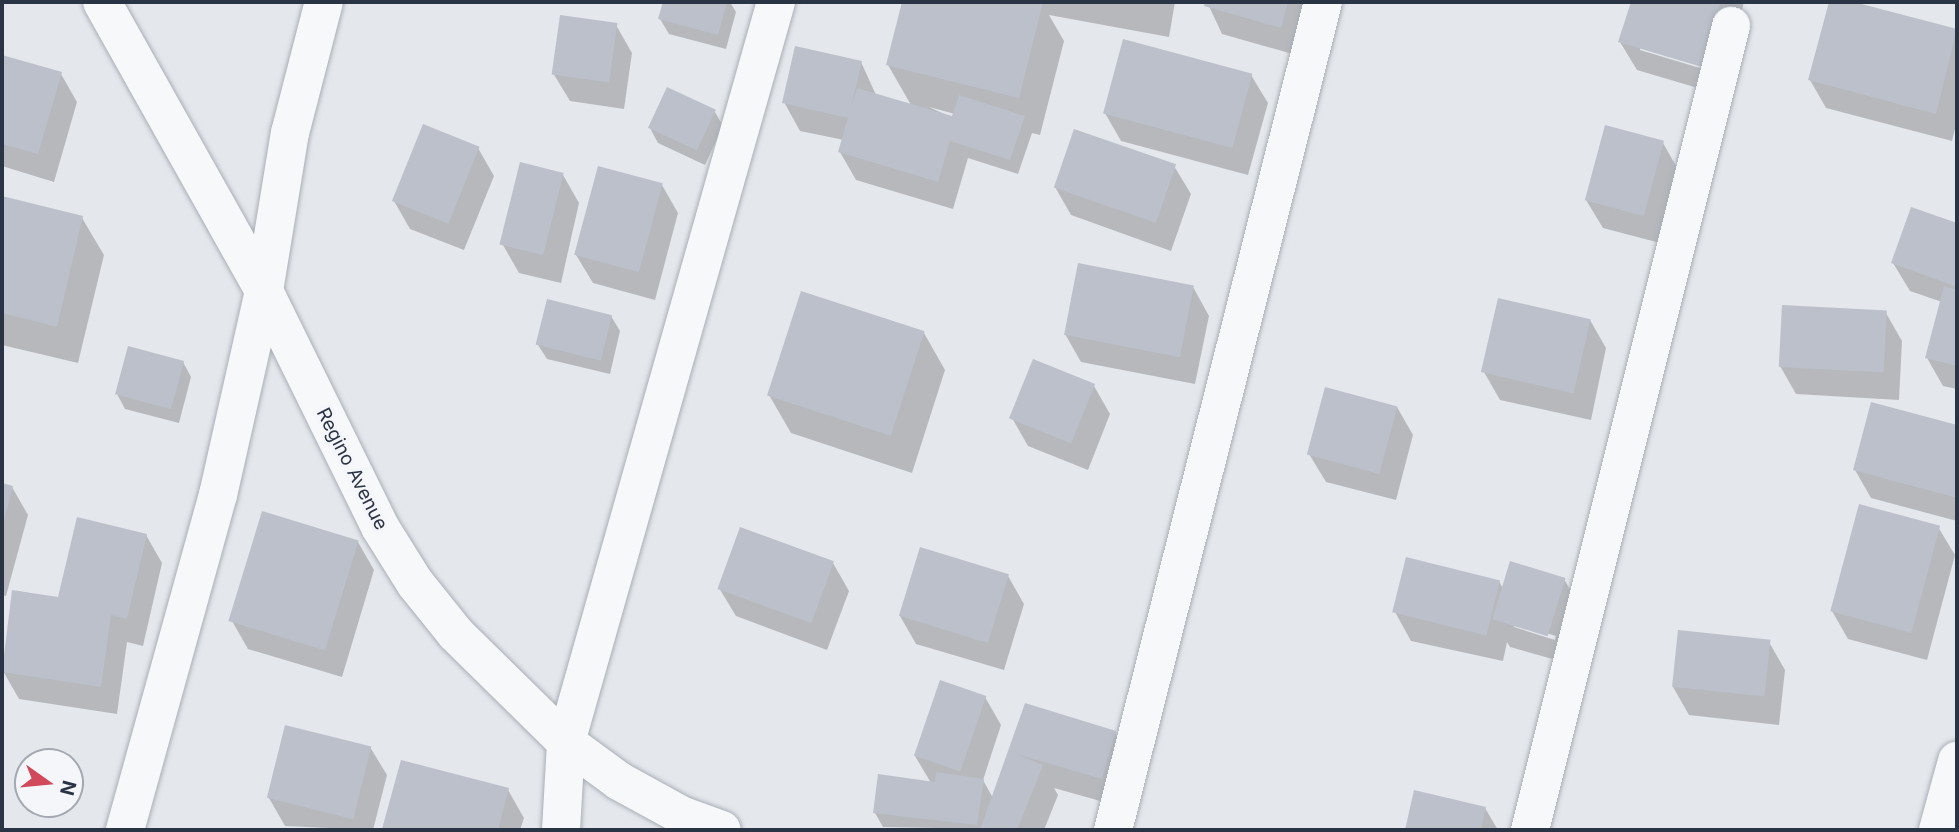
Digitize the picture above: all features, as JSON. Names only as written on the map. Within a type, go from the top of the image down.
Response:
[{"type":"street","name":"Regino Avenue","points":[[102,2],[264,292],[380,527],[415,583],[456,634],[566,742],[619,781],[683,816],[722,830]]},
{"type":"street","points":[[125,830],[218,495],[264,292],[290,133],[324,2]]},
{"type":"street","points":[[561,830],[566,742],[776,2]]},
{"type":"street","points":[[1113,830],[1323,2]]},
{"type":"street","points":[[1530,830],[1731,26]]},
{"type":"street","points":[[1938,830],[1957,761]]},
{"type":"building","points":[[663,2],[727,2],[718,35],[658,19]]},
{"type":"building","points":[[902,2],[1043,2],[1019,98],[886,65]]},
{"type":"building","points":[[1205,2],[1288,2],[1281,28],[1204,6]]},
{"type":"building","points":[[1631,2],[1721,2],[1702,67],[1618,42]]},
{"type":"building","points":[[1829,2],[1854,2],[1957,29],[1936,114],[1808,80]]},
{"type":"building","points":[[560,15],[617,23],[609,82],[552,74]]},
{"type":"building","points":[[1123,39],[1252,74],[1233,148],[1103,113]]},
{"type":"building","points":[[795,46],[862,61],[851,108],[857,88],[952,116],[959,95],[1025,116],[1010,160],[950,141],[938,182],[838,152],[848,118],[782,103]]},
{"type":"building","points":[[2,55],[62,72],[38,154],[2,144]]},
{"type":"building","points":[[667,87],[716,110],[697,151],[648,128]]},
{"type":"building","points":[[423,124],[480,147],[448,224],[392,201]]},
{"type":"building","points":[[1605,125],[1664,141],[1644,216],[1585,200]]},
{"type":"building","points":[[1074,129],[1176,164],[1156,223],[1054,188]]},
{"type":"building","points":[[520,162],[564,173],[543,255],[499,244]]},
{"type":"building","points":[[598,166],[663,183],[639,272],[574,255]]},
{"type":"building","points":[[2,196],[83,216],[57,327],[2,313]]},
{"type":"building","points":[[1911,207],[1957,223],[1955,286],[1891,263]]},
{"type":"building","points":[[1078,263],[1194,286],[1180,357],[1064,335]]},
{"type":"building","points":[[1944,286],[1957,290],[1957,366],[1925,358]]},
{"type":"building","points":[[801,291],[925,331],[891,436],[767,396]]},
{"type":"building","points":[[1498,298],[1591,319],[1573,393],[1481,372]]},
{"type":"building","points":[[547,299],[612,315],[601,361],[536,345]]},
{"type":"building","points":[[1782,305],[1887,310],[1884,372],[1779,367]]},
{"type":"building","points":[[128,346],[184,361],[171,409],[115,394]]},
{"type":"building","points":[[1033,359],[1095,384],[1071,443],[1009,418]]},
{"type":"building","points":[[1325,387],[1397,406],[1379,474],[1307,455]]},
{"type":"building","points":[[1871,402],[1957,425],[1957,498],[1853,470]]},
{"type":"building","points":[[2,483],[13,486],[3,525],[2,525]]},
{"type":"building","points":[[1859,504],[1940,526],[1911,633],[1830,611]]},
{"type":"building","points":[[262,511],[359,541],[325,651],[228,621]]},
{"type":"building","points":[[77,517],[147,534],[127,619],[111,615],[101,687],[2,672],[12,590],[58,597]]},
{"type":"building","points":[[740,527],[834,561],[811,623],[717,589]]},
{"type":"building","points":[[920,547],[1009,574],[988,643],[899,616]]},
{"type":"building","points":[[1406,557],[1500,580],[1486,636],[1392,612]]},
{"type":"building","points":[[1510,561],[1565,578],[1548,636],[1492,619]]},
{"type":"building","points":[[1678,630],[1770,640],[1765,696],[1672,687]]},
{"type":"building","points":[[940,680],[986,696],[960,772],[914,756]]},
{"type":"building","points":[[1025,703],[1116,731],[1102,779],[1013,753],[1043,765],[1017,830],[980,830]]},
{"type":"building","points":[[285,725],[371,747],[353,819],[267,798]]},
{"type":"building","points":[[401,760],[509,788],[498,830],[382,829]]},
{"type":"building","points":[[936,772],[984,779],[977,825],[873,813],[878,774],[935,782]]},
{"type":"building","points":[[1414,790],[1486,807],[1481,830],[1405,830]]}]
